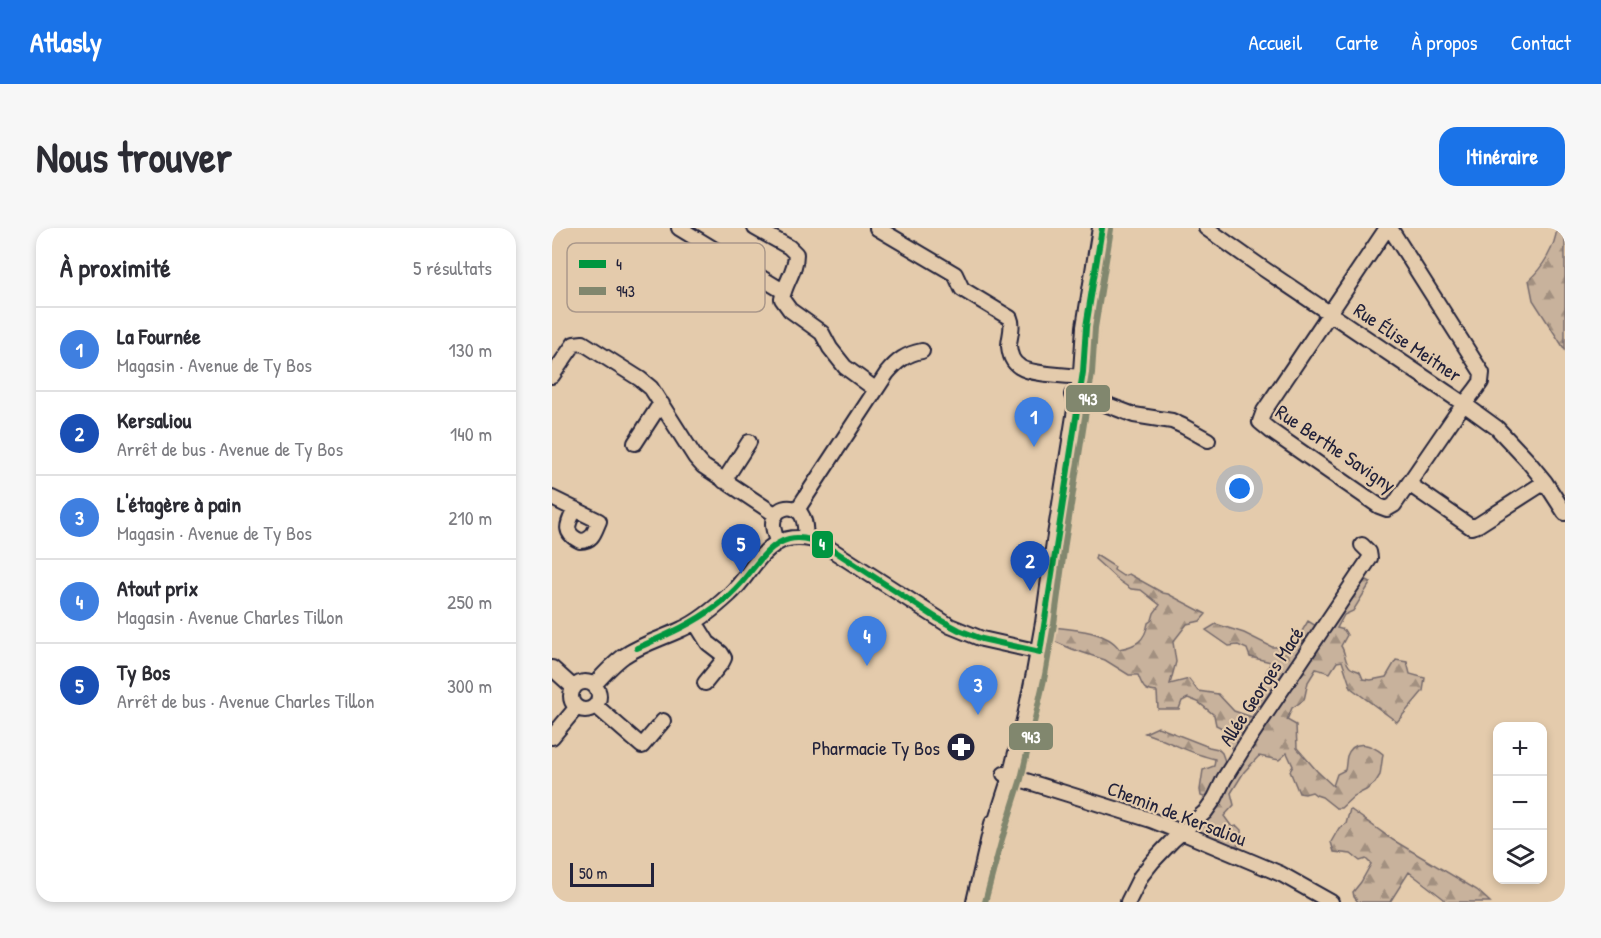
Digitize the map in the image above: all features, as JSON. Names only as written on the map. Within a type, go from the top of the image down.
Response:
[{"type":"main road","points":[[976,902],[1008,776],[1027,716],[1035,650],[1102,228]]},
{"type":"street","points":[[679,228],[704,243]]},
{"type":"street","points":[[755,228],[796,254],[796,264],[783,291],[782,299],[790,310],[822,333],[844,367],[875,389]]},
{"type":"street","points":[[877,228],[955,274],[962,289],[1010,318],[1012,324],[1010,354],[1019,367],[1037,372],[1079,376]]},
{"type":"street","points":[[900,241],[907,228]]},
{"type":"street","name":"Rue Élise Meitner","points":[[1206,228],[1497,428],[1545,482],[1565,513]]},
{"type":"street","points":[[1329,312],[1388,228]]},
{"type":"street","name":"Rue Berthe Savigny","points":[[1329,312],[1263,411],[1260,422],[1379,506],[1387,509],[1409,484],[1481,382],[1482,373],[1388,228]]},
{"type":"street","points":[[765,280],[783,291]]},
{"type":"street","points":[[552,376],[570,348],[574,344],[583,343],[647,385],[700,463],[776,514]]},
{"type":"street","points":[[797,510],[875,389],[897,362],[922,351]]},
{"type":"street","points":[[1075,396],[1097,401],[1134,415],[1177,422],[1208,440]]},
{"type":"street","points":[[635,443],[662,404]]},
{"type":"street","points":[[724,481],[749,442]]},
{"type":"street","points":[[1409,484],[1471,527],[1478,525],[1545,482]]},
{"type":"street","points":[[552,498],[575,509]]},
{"type":"street","points":[[777,543],[773,524],[776,514],[787,507],[797,510],[803,516],[806,538]]},
{"type":"street","points":[[594,685],[628,654],[695,622],[711,611],[733,591],[760,557],[777,543],[806,538],[817,541],[832,550],[959,630],[982,639],[1035,650]]},
{"type":"street","name":"Allée Georges Macé","points":[[1128,902],[1147,868],[1159,853],[1205,812],[1215,798],[1252,734],[1370,558],[1369,552],[1362,545]]},
{"type":"street","points":[[695,622],[708,643],[724,658],[705,682]]},
{"type":"street","points":[[552,668],[574,688]]},
{"type":"street","points":[[585,682],[594,685],[600,697],[596,706],[585,711],[576,708],[571,696],[577,684],[585,682]]},
{"type":"street","points":[[596,706],[642,746],[663,721]]},
{"type":"street","points":[[552,737],[576,708]]},
{"type":"street","name":"Chemin de Kersaliou","points":[[1008,776],[1151,820],[1182,832],[1281,874],[1331,902]]},
{"type":"green space","points":[[1557,228],[1565,228],[1565,350],[1533,300],[1529,280],[1548,256]]},
{"type":"green space","points":[[1096,555],[1115,567],[1114,570],[1123,576],[1129,574],[1206,614],[1200,621],[1187,624],[1173,642],[1176,662],[1170,684],[1189,679],[1198,691],[1218,694],[1234,711],[1252,717],[1265,691],[1260,686],[1271,662],[1250,657],[1247,649],[1238,645],[1229,646],[1206,630],[1216,624],[1244,633],[1272,647],[1287,647],[1295,643],[1308,621],[1321,629],[1363,578],[1371,582],[1353,611],[1344,615],[1337,628],[1344,630],[1347,635],[1341,646],[1347,663],[1351,668],[1360,672],[1363,679],[1371,680],[1386,677],[1396,660],[1407,662],[1410,674],[1425,678],[1423,691],[1397,722],[1351,688],[1342,661],[1337,662],[1330,673],[1316,669],[1308,682],[1304,700],[1292,708],[1287,720],[1296,725],[1297,748],[1333,786],[1337,774],[1345,770],[1347,756],[1354,746],[1364,744],[1379,751],[1383,754],[1380,775],[1375,783],[1354,796],[1341,808],[1336,808],[1312,792],[1299,793],[1290,771],[1293,766],[1287,753],[1279,760],[1259,756],[1244,772],[1231,793],[1234,805],[1224,816],[1232,827],[1237,826],[1241,830],[1238,845],[1231,846],[1192,833],[1209,799],[1201,796],[1203,770],[1214,766],[1215,759],[1145,733],[1158,727],[1218,749],[1226,764],[1241,745],[1232,749],[1228,743],[1224,743],[1226,737],[1224,729],[1216,725],[1214,715],[1198,702],[1188,698],[1182,701],[1179,709],[1158,709],[1157,692],[1144,688],[1138,675],[1129,675],[1105,660],[1049,639],[1052,627],[1079,630],[1107,638],[1119,649],[1139,642],[1145,634],[1148,623],[1160,605],[1141,590],[1131,589],[1118,580],[1095,559]]},
{"type":"green space","points":[[1350,809],[1393,840],[1477,890],[1490,902],[1444,902],[1444,899],[1409,872],[1390,902],[1358,902],[1353,892],[1371,864],[1366,859],[1360,861],[1351,854],[1334,852],[1331,842],[1339,828],[1346,824]]},
{"type":"transit line","name":"4","points":[[637,648],[677,630],[706,613],[733,592],[762,557],[775,546],[789,539],[801,538],[812,540],[833,550],[935,617],[959,630],[982,639],[1040,652],[1083,372],[1086,327],[1102,228]]},
{"type":"transit line","name":"943","points":[[985,902],[1021,779],[1045,675],[1092,373],[1095,328],[1111,229]]},
{"type":"place","name":"La Fournée","points":[[1034,447]]},
{"type":"place","name":"Ty Bos","points":[[741,574]]},
{"type":"place","name":"Kersaliou","points":[[1030,591]]},
{"type":"place","name":"Atout prix","points":[[867,666]]},
{"type":"place","name":"L'étagère à pain","points":[[978,715]]},
{"type":"place","name":"Pharmacie Ty Bos","points":[[961,747]]}]
